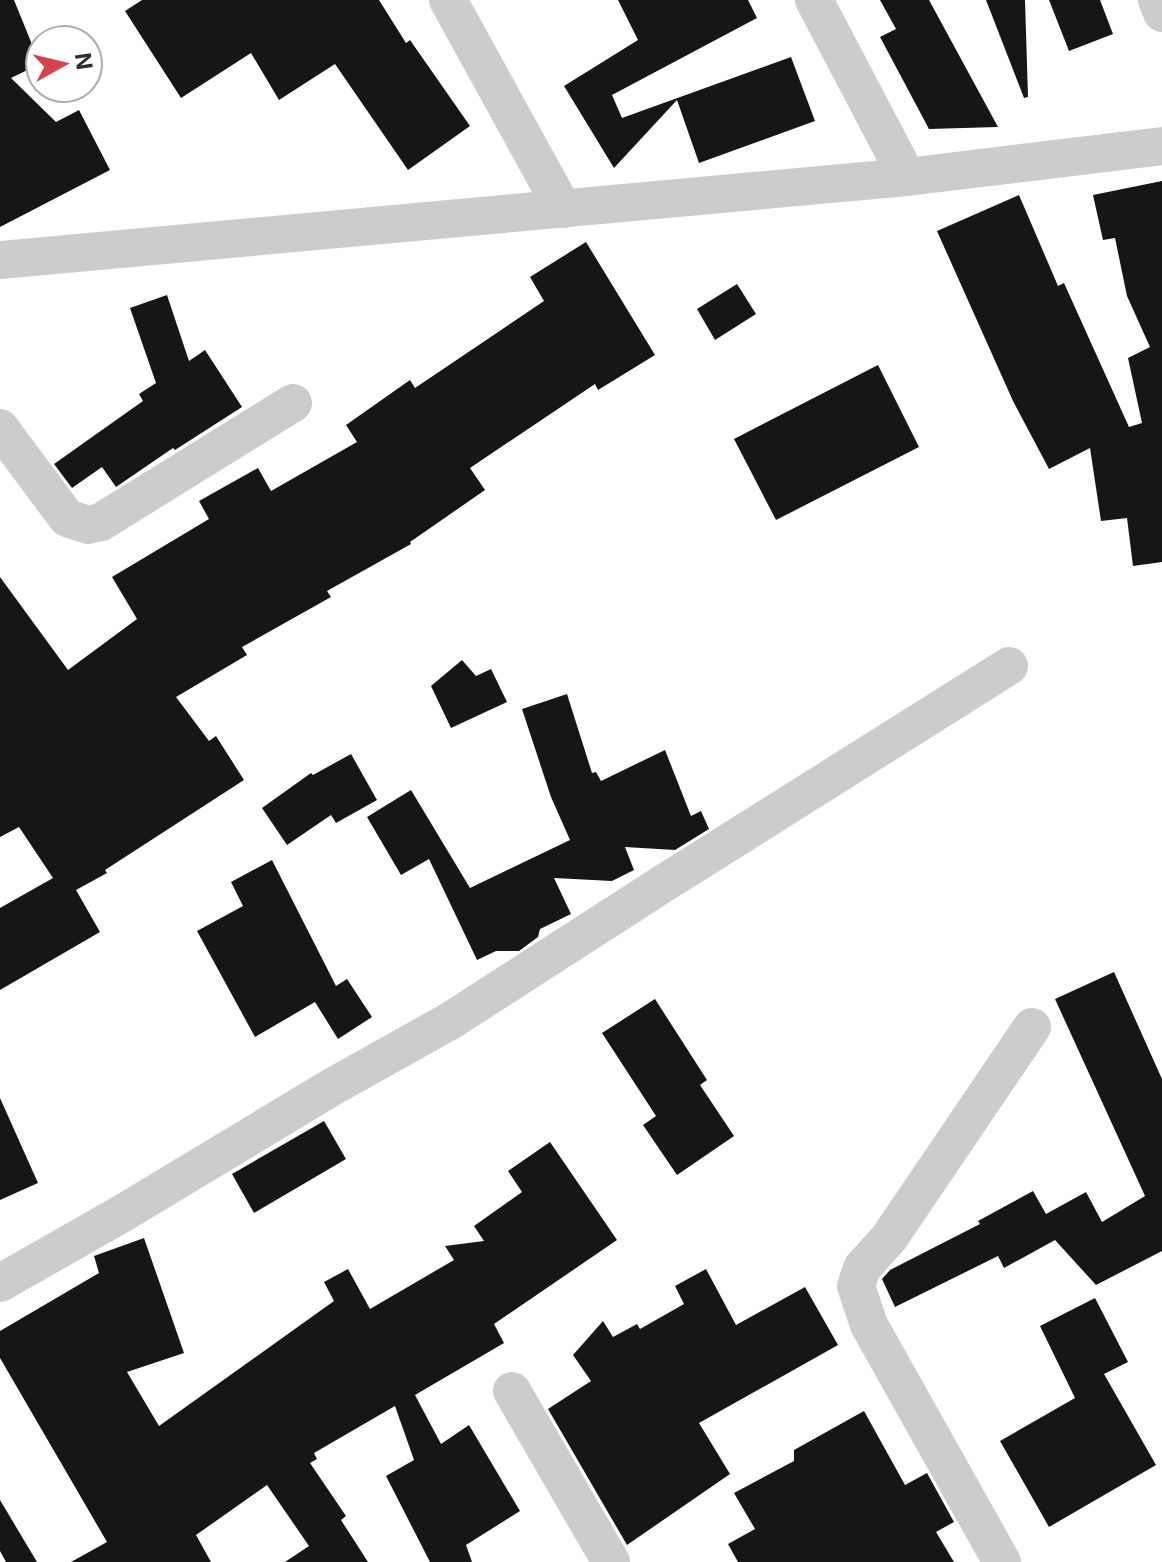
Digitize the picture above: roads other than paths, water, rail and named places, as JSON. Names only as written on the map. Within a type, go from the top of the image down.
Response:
[{"type":"street","points":[[448,0],[563,209]]},
{"type":"street","points":[[814,0],[907,177]]},
{"type":"street","points":[[1157,0],[1162,13]]},
{"type":"street","points":[[0,260],[907,177],[1162,146]]},
{"type":"street","points":[[0,428],[67,518],[88,525],[101,522],[293,403]]},
{"type":"street","points":[[0,1283],[450,1021],[1009,666]]},
{"type":"street","points":[[1002,1562],[869,1325],[856,1286],[862,1268],[889,1238],[1032,1027]]},
{"type":"street","points":[[512,1391],[611,1562]]}]
